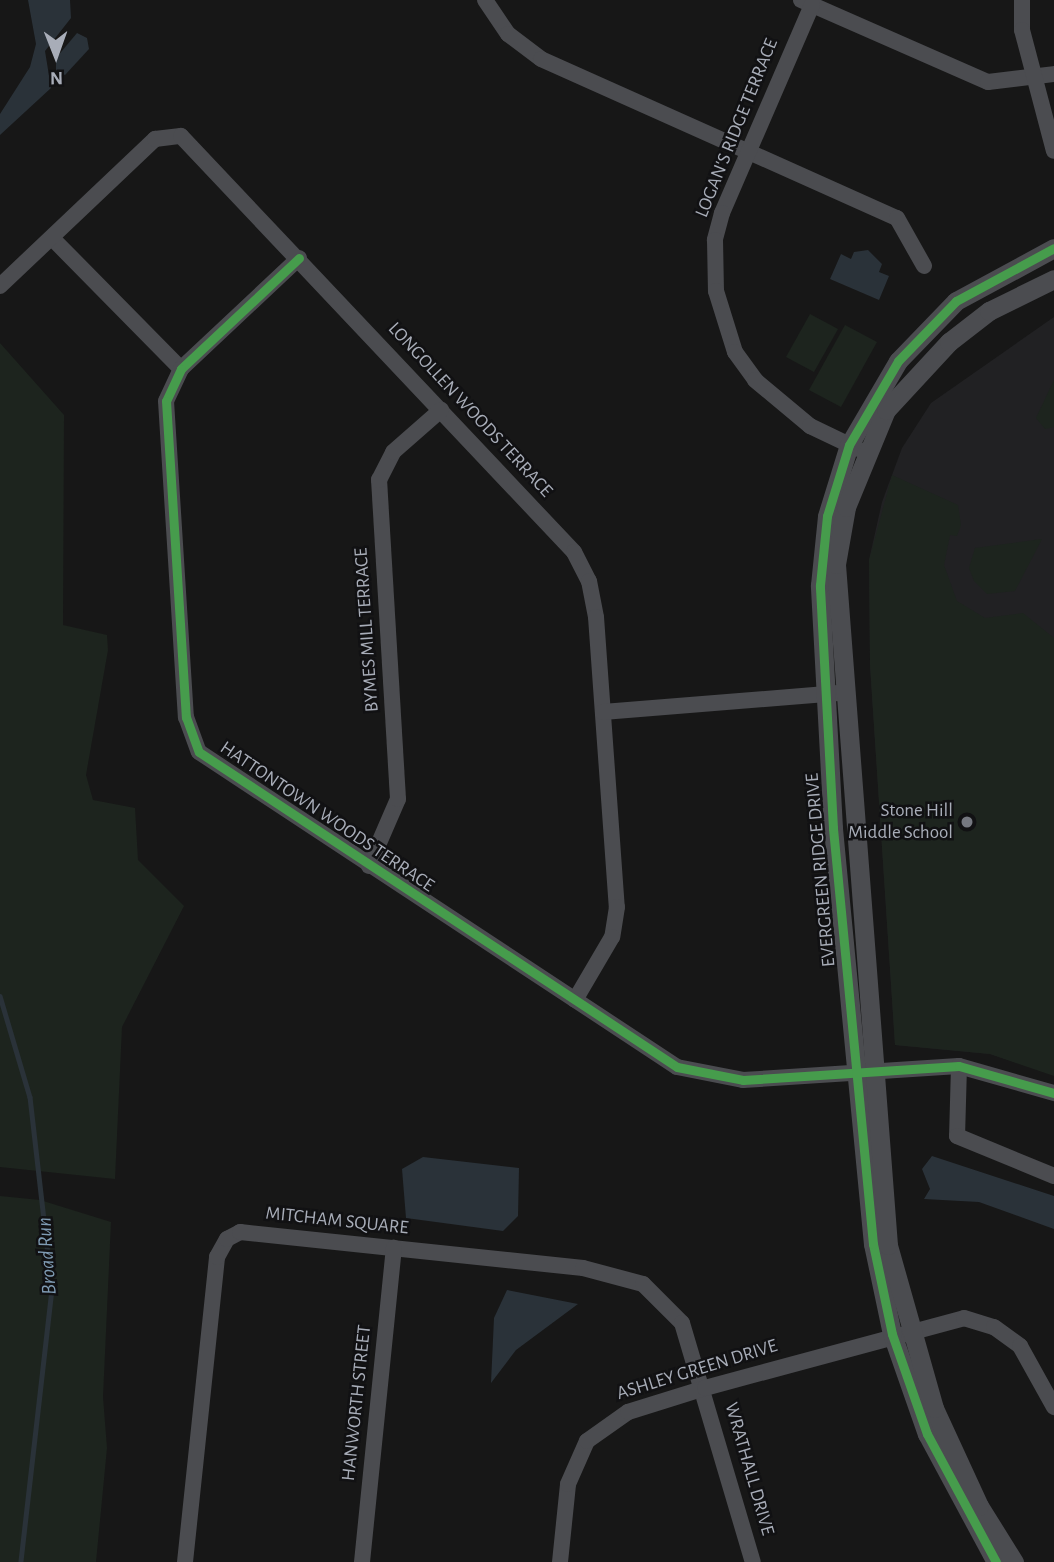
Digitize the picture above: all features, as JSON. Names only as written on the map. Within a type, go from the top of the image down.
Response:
[{"type":"street","points":[[1022,0],[1034,79],[1054,150]]},
{"type":"street","points":[[486,1],[508,34],[541,59],[897,218],[925,266]]},
{"type":"street","points":[[807,2],[988,82],[1034,79],[1054,74]]},
{"type":"street","name":"LOGAN'S RIDGE TERRACE","points":[[807,2],[747,150],[715,240],[723,319],[735,352],[777,402],[857,448]]},
{"type":"street","name":"LONGOLLEN WOODS TERRACE","points":[[0,286],[155,139],[174,135],[299,258],[441,410],[585,571],[603,712],[617,917],[605,953],[576,1000]]},
{"type":"street","points":[[52,238],[181,369]]},
{"type":"street","name":"EVERGREEN RIDGE DRIVE","points":[[996,1562],[927,1434],[900,1332],[864,1071],[834,693],[836,564],[857,448],[898,361],[940,316],[986,279],[1054,248]]},
{"type":"street","name":"HATTONTOWN WOODS TERRACE","points":[[299,258],[181,369],[170,388],[164,427],[190,736],[209,761],[667,1061],[704,1076],[959,1066],[1054,1093]]},
{"type":"street","name":"EVERGREEN RIDGE DRIVE","points":[[857,448],[886,410],[949,342],[989,311],[1054,279]]},
{"type":"street","name":"BYMES MILL TERRACE","points":[[369,866],[398,799],[379,480],[393,452],[441,410]]},
{"type":"street","points":[[603,712],[834,693]]},
{"type":"street","points":[[959,1066],[957,1136],[1054,1176]]},
{"type":"street","name":"MITCHAM SQUARE","points":[[185,1562],[222,1246],[240,1232],[617,1273],[643,1284],[682,1323],[705,1388]]},
{"type":"street","name":"HANWORTH STREET","points":[[362,1562],[394,1248]]},
{"type":"street","name":"ASHLEY GREEN DRIVE","points":[[560,1562],[568,1484],[587,1441],[628,1412],[900,1332],[964,1318],[995,1328],[1020,1346],[1054,1407]]},
{"type":"street","name":"EVERGREEN RIDGE DRIVE","points":[[900,1332],[963,1474],[1014,1562]]},
{"type":"street","name":"WRATHALL DRIVE","points":[[705,1388],[753,1562]]},
{"type":"shaded area","points":[[28,0],[70,0],[71,18],[45,51],[51,88],[0,135],[0,114],[30,67],[36,44]]},
{"type":"shaded area","points":[[77,33],[87,38],[89,49],[65,75],[56,70],[56,58]]},
{"type":"shaded area","points":[[868,250],[882,264],[879,272],[889,276],[879,300],[830,279],[841,254],[851,259],[854,252]]},
{"type":"shaded area","points":[[810,314],[838,329],[814,372],[786,357]]},
{"type":"shaded area","name":"Stone Hill Middle School","points":[[1054,317],[1054,1075],[990,1054],[895,1045],[870,665],[869,560],[882,502],[902,448],[931,403]]},
{"type":"shaded area","points":[[845,325],[877,342],[841,407],[809,390]]},
{"type":"shaded area","points":[[0,343],[64,415],[63,625],[107,635],[108,650],[86,775],[93,800],[135,808],[138,860],[184,906],[122,1027],[115,1179],[0,1167]]},
{"type":"shaded area","points":[[1054,380],[1054,427],[1045,429],[1036,418]]},
{"type":"shaded area","name":"Stone Hill Middle School","points":[[892,475],[958,505],[961,525],[957,536],[950,535],[944,565],[957,601],[985,618],[1023,613],[1054,638],[1054,1076],[990,1054],[895,1045],[870,665],[869,560]]},
{"type":"shaded area","points":[[1042,539],[1015,591],[987,594],[974,581],[969,568],[975,548]]},
{"type":"shaded area","points":[[932,1156],[1054,1196],[1054,1229],[979,1202],[924,1199],[930,1189],[922,1169]]},
{"type":"shaded area","points":[[423,1157],[519,1168],[518,1216],[503,1231],[406,1218],[402,1169]]},
{"type":"shaded area","points":[[0,1196],[40,1200],[111,1222],[103,1397],[107,1448],[96,1562],[0,1562]]},
{"type":"shaded area","points":[[507,1290],[578,1304],[516,1350],[491,1383],[494,1318]]},
{"type":"waterway","name":"Broad Run","points":[[0,996],[30,1097],[52,1289],[21,1562]]},
{"type":"cycle path","points":[[996,1562],[927,1434],[892,1334],[873,1244],[833,828],[820,585],[827,516],[849,445],[898,361],[956,301],[1054,248]]},
{"type":"cycle path","points":[[299,258],[181,369],[166,401],[186,717],[199,752],[677,1067],[743,1080],[959,1066],[1054,1093]]},
{"type":"place","name":"Stone Hill Middle School","points":[[967,822]]}]
